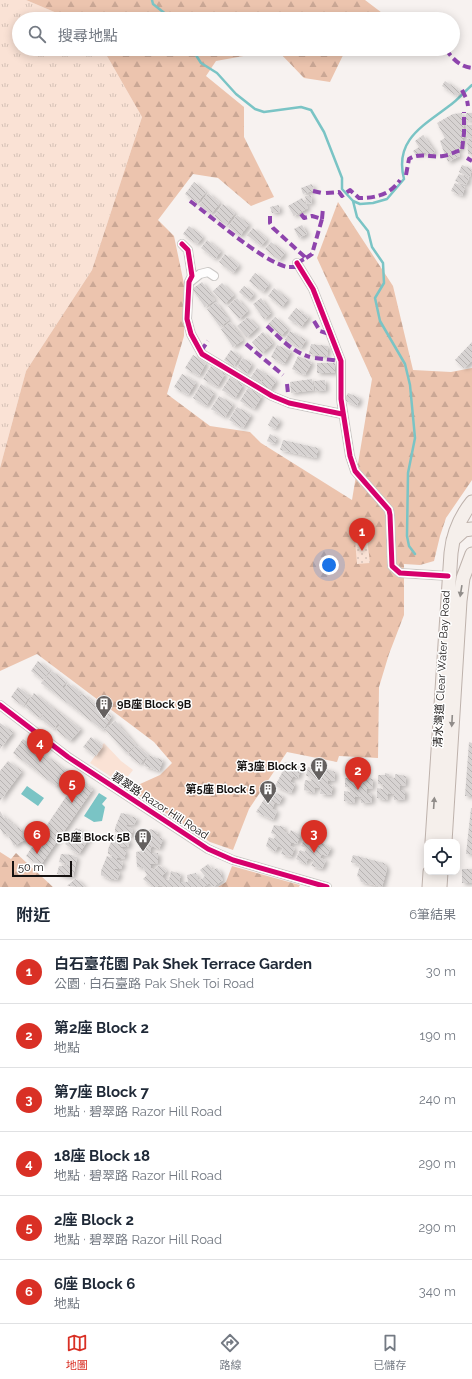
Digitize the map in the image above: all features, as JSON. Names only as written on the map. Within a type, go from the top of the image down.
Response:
[{"type":"main road","name":"清水灣道 Clear Water Bay Road","points":[[432,839],[448,576],[452,542],[454,533],[464,512],[472,502]]},
{"type":"main road","points":[[452,542],[464,530],[472,529]]},
{"type":"main road","name":"清水灣道 Clear Water Bay Road","points":[[445,839],[460,601],[463,578],[472,554]]},
{"type":"main road","points":[[429,887],[430,875]]},
{"type":"main road","points":[[440,887],[441,875]]},
{"type":"street","points":[[182,244],[188,250],[192,276],[190,282],[187,319],[191,334],[202,354],[272,396],[289,403],[342,414]]},
{"type":"street","points":[[297,263],[313,289],[338,350],[341,361],[342,414],[350,456],[356,471],[389,510],[392,566],[400,573],[448,576]]},
{"type":"street","points":[[190,282],[200,274],[208,272],[214,276]]},
{"type":"street","name":"碧翠路 Razor Hill Road","points":[[0,705],[68,757],[208,849],[233,860],[327,887]]},
{"type":"green space","points":[[0,0],[26,0],[54,12],[12,12],[12,56],[107,56],[142,117],[92,270],[26,371],[0,468]]},
{"type":"green space","points":[[26,0],[365,0],[381,12],[54,12]]},
{"type":"green space","points":[[107,56],[244,56],[216,61],[206,76],[244,107],[244,137],[274,197],[251,206],[218,178],[193,174],[158,220],[174,236],[184,284],[184,336],[167,394],[210,426],[250,432],[261,443],[352,500],[372,379],[317,258],[338,202],[393,286],[413,370],[451,372],[472,368],[472,480],[446,518],[434,561],[420,565],[404,564],[404,615],[389,654],[379,687],[378,758],[339,756],[337,762],[287,752],[249,809],[233,850],[210,842],[129,789],[160,775],[172,763],[154,742],[37,654],[0,671],[0,468],[26,371],[92,270],[142,117]]},
{"type":"green space","points":[[283,56],[343,56],[330,82],[304,78]]},
{"type":"green space","points":[[367,538],[370,563],[357,564],[355,540]]},
{"type":"green space","points":[[104,743],[121,761],[133,770],[122,784],[90,763]]},
{"type":"green space","points":[[0,852],[11,859],[16,853],[53,887],[0,887]]},
{"type":"green space","points":[[232,866],[300,885],[299,887],[218,887],[226,882]]},
{"type":"water","points":[[27,786],[44,798],[38,806],[21,794]]},
{"type":"water","points":[[99,793],[107,798],[102,804],[105,807],[102,821],[94,822],[84,816]]},
{"type":"building","points":[[445,81],[460,91],[457,96],[442,86]]},
{"type":"building","points":[[462,113],[464,133],[461,149],[445,155],[440,141],[445,138],[437,123],[453,114]]},
{"type":"building","points":[[466,113],[472,113],[472,121],[466,120]]},
{"type":"building","points":[[466,125],[472,125],[472,137],[467,137]]},
{"type":"building","points":[[423,135],[435,152],[429,155],[425,152],[416,155],[413,151],[419,147],[415,141]]},
{"type":"building","points":[[472,138],[472,154],[468,154],[467,139]]},
{"type":"building","points":[[458,151],[460,156],[448,162],[446,156]]},
{"type":"building","points":[[462,165],[472,169],[470,177],[459,172]]},
{"type":"building","points":[[459,174],[469,178],[466,185],[455,181]]},
{"type":"building","points":[[194,182],[206,192],[197,203],[185,194]]},
{"type":"building","points":[[455,183],[465,187],[462,196],[451,191]]},
{"type":"building","points":[[312,184],[314,190],[303,194],[301,188]]},
{"type":"building","points":[[208,193],[220,203],[211,214],[199,205]]},
{"type":"building","points":[[311,195],[312,203],[307,204],[305,196]]},
{"type":"building","points":[[302,198],[308,208],[294,216],[288,206]]},
{"type":"building","points":[[223,204],[235,213],[226,225],[214,216]]},
{"type":"building","points":[[279,205],[280,212],[272,213],[270,207]]},
{"type":"building","points":[[237,215],[249,224],[240,236],[228,227]]},
{"type":"building","points":[[302,225],[307,234],[299,238],[294,229]]},
{"type":"building","points":[[189,226],[203,237],[197,244],[183,234]]},
{"type":"building","points":[[253,228],[267,239],[261,246],[247,235]]},
{"type":"building","points":[[207,240],[221,251],[215,259],[201,248]]},
{"type":"building","points":[[271,242],[285,253],[279,260],[265,249]]},
{"type":"building","points":[[225,254],[239,265],[233,273],[219,262]]},
{"type":"building","points":[[255,273],[269,284],[263,292],[249,281]]},
{"type":"building","points":[[202,282],[215,300],[205,307],[192,289]]},
{"type":"building","points":[[222,283],[234,295],[225,304],[213,291]]},
{"type":"building","points":[[244,286],[254,294],[249,300],[239,292]]},
{"type":"building","points":[[274,288],[288,299],[282,307],[268,296]]},
{"type":"building","points":[[237,298],[248,311],[239,319],[228,306]]},
{"type":"building","points":[[261,298],[271,313],[264,319],[253,304]]},
{"type":"building","points":[[216,302],[229,320],[220,327],[207,309]]},
{"type":"building","points":[[296,308],[302,313],[294,323],[288,318]]},
{"type":"building","points":[[303,313],[309,317],[301,327],[295,322]]},
{"type":"building","points":[[248,317],[258,327],[247,337],[237,326]]},
{"type":"building","points":[[275,317],[288,329],[281,336],[268,324]]},
{"type":"building","points":[[230,322],[243,340],[233,347],[221,329]]},
{"type":"building","points":[[290,331],[306,340],[301,348],[285,340]]},
{"type":"building","points":[[263,332],[273,343],[262,353],[252,342]]},
{"type":"building","points":[[472,342],[472,361],[464,368],[455,360]]},
{"type":"building","points":[[311,344],[328,346],[327,356],[309,354]]},
{"type":"building","points":[[277,345],[291,351],[284,364],[271,357]]},
{"type":"building","points":[[231,350],[240,356],[234,366],[224,360]]},
{"type":"building","points":[[193,355],[206,363],[199,376],[185,368]]},
{"type":"building","points":[[298,356],[312,362],[305,375],[292,369]]},
{"type":"building","points":[[243,358],[252,364],[246,374],[237,367]]},
{"type":"building","points":[[317,363],[335,363],[335,373],[317,373]]},
{"type":"building","points":[[211,366],[225,374],[217,387],[203,379]]},
{"type":"building","points":[[257,368],[266,374],[260,383],[251,377]]},
{"type":"building","points":[[182,374],[196,382],[188,395],[174,387]]},
{"type":"building","points":[[267,374],[276,381],[270,390],[261,384]]},
{"type":"building","points":[[230,377],[243,385],[235,398],[222,390]]},
{"type":"building","points":[[312,379],[314,390],[291,393],[290,382]]},
{"type":"building","points":[[325,380],[326,390],[316,391],[314,381]]},
{"type":"building","points":[[201,384],[214,393],[206,406],[193,398]]},
{"type":"building","points":[[248,388],[262,396],[254,409],[240,401]]},
{"type":"building","points":[[348,393],[360,398],[357,406],[344,400]]},
{"type":"building","points":[[219,396],[233,404],[225,417],[211,409]]},
{"type":"building","points":[[237,407],[251,415],[243,428],[229,420]]},
{"type":"building","points":[[273,416],[280,421],[275,429],[268,425]]},
{"type":"building","points":[[270,434],[277,438],[274,444],[267,441]]},
{"type":"building","points":[[283,440],[318,448],[316,458],[280,450]]},
{"type":"building","points":[[38,661],[50,670],[43,680],[31,671]]},
{"type":"building","points":[[52,671],[66,682],[62,687],[64,689],[68,683],[81,693],[78,699],[83,694],[96,704],[93,711],[98,706],[112,716],[103,730],[41,683]]},
{"type":"building","points":[[18,687],[30,696],[23,706],[11,697]]},
{"type":"building","points":[[34,693],[81,729],[70,741],[56,730],[60,725],[58,723],[54,729],[41,719],[44,712],[39,718],[25,707]]},
{"type":"building","points":[[115,721],[136,745],[126,753],[105,729]]},
{"type":"building","points":[[0,723],[13,732],[0,749]]},
{"type":"building","points":[[91,737],[103,746],[96,756],[83,747]]},
{"type":"building","points":[[23,739],[67,771],[56,786],[13,753]]},
{"type":"building","points":[[469,742],[472,743],[472,796],[465,796]]},
{"type":"building","points":[[136,745],[148,755],[140,764],[128,755]]},
{"type":"building","points":[[148,755],[163,760],[159,771],[144,766]]},
{"type":"building","points":[[8,761],[22,771],[0,801],[0,771]]},
{"type":"building","points":[[285,762],[301,769],[298,778],[293,776],[290,782],[295,784],[291,793],[275,786],[283,771],[281,770]]},
{"type":"building","name":"第3座 Block 3","points":[[315,766],[319,767],[318,772],[324,773],[325,768],[335,772],[334,781],[328,780],[327,784],[333,786],[331,795],[320,794],[321,788],[315,787],[314,793],[304,790],[305,780],[311,781],[312,777],[306,776],[308,767],[314,768]]},
{"type":"building","points":[[385,773],[389,774],[389,778],[395,778],[395,774],[406,776],[405,786],[400,785],[399,790],[405,790],[405,799],[394,800],[394,794],[388,793],[387,800],[377,798],[377,788],[383,789],[383,784],[378,784],[378,775],[385,775]]},
{"type":"building","points":[[352,776],[356,777],[356,781],[362,782],[362,777],[373,779],[372,789],[367,788],[366,793],[372,793],[372,802],[361,803],[361,797],[355,796],[355,803],[344,801],[344,791],[350,792],[350,787],[345,787],[345,778],[352,778]]},
{"type":"building","points":[[78,779],[93,789],[40,866],[26,856]]},
{"type":"building","name":"第5座 Block 5","points":[[266,789],[283,796],[279,804],[275,802],[272,809],[277,811],[273,820],[256,812],[265,798],[263,797]]},
{"type":"building","points":[[471,808],[472,854],[466,854]]},
{"type":"building","points":[[0,811],[4,818],[6,817],[10,823],[12,822],[16,828],[19,827],[26,839],[14,846],[7,833],[4,835],[0,828]]},
{"type":"building","points":[[121,813],[137,818],[134,825],[127,824],[126,826],[133,829],[131,837],[125,835],[124,838],[130,840],[128,847],[119,847],[126,851],[124,859],[117,858],[117,860],[123,862],[121,869],[113,869],[120,873],[117,880],[111,878],[111,880],[101,875],[101,871],[107,856],[112,858],[112,855],[108,854],[108,849],[114,835],[118,836],[119,833],[115,832],[115,828]]},
{"type":"building","points":[[274,825],[285,827],[283,831],[289,834],[291,830],[300,835],[297,844],[291,842],[290,846],[295,848],[291,857],[281,854],[283,848],[278,846],[275,852],[266,846],[269,837],[274,839],[276,835],[271,833]]},
{"type":"building","points":[[76,828],[87,833],[86,835],[90,837],[79,854],[65,844],[70,838],[77,841],[78,840],[72,834]]},
{"type":"building","points":[[150,829],[158,832],[156,836],[163,839],[159,849],[152,846],[150,850],[151,853],[158,853],[158,863],[151,864],[151,868],[154,870],[159,865],[167,871],[162,876],[165,879],[169,880],[171,871],[181,874],[179,882],[188,882],[187,875],[196,873],[198,880],[202,879],[205,876],[200,870],[208,864],[213,870],[217,868],[222,874],[220,876],[223,880],[213,887],[209,883],[204,887],[166,887],[159,885],[157,887],[153,887],[143,879],[147,875],[143,867],[137,867],[136,852],[142,851],[144,844],[139,842],[144,831],[148,833]]},
{"type":"building","points":[[305,837],[316,840],[314,844],[320,846],[321,842],[331,848],[327,856],[322,854],[320,858],[326,860],[322,869],[311,866],[314,860],[308,858],[306,864],[296,859],[300,850],[305,852],[306,848],[301,846]]},
{"type":"building","points":[[61,854],[73,855],[72,856],[77,857],[73,877],[57,874],[59,866],[66,866],[67,864],[59,862]]},
{"type":"building","points":[[353,855],[384,863],[387,869],[382,887],[361,882],[357,876],[360,865],[351,862]]},
{"type":"building","points":[[462,869],[472,869],[472,883],[462,883]]},
{"type":"building","points":[[75,879],[79,881],[85,887],[67,886]]},
{"type":"waterway","points":[[152,0],[153,4],[163,12]]},
{"type":"waterway","points":[[196,56],[201,63],[217,73],[236,94],[255,109],[264,112],[301,107],[311,110],[324,132],[342,178],[342,189],[353,201],[360,204],[373,203],[387,199],[404,179],[402,165],[403,154],[413,135],[455,101],[472,85]]},
{"type":"waterway","points":[[353,201],[357,217],[368,231],[372,247],[383,263],[384,283],[375,298],[380,321],[405,364],[410,385],[415,438],[408,473],[407,536],[409,546],[415,554]]},
{"type":"marked path","points":[[451,56],[457,62],[472,68]]},
{"type":"marked path","points":[[462,90],[468,106]]},
{"type":"marked path","points":[[406,175],[409,159],[413,157],[443,156],[462,150],[464,112]]},
{"type":"marked path","points":[[467,158],[472,161]]},
{"type":"marked path","points":[[326,193],[339,192],[342,196],[350,190],[359,198],[371,197],[382,195],[392,189],[400,180]]},
{"type":"marked path","points":[[313,191],[322,193]]},
{"type":"marked path","points":[[190,201],[237,238],[264,256],[287,267],[300,267]]},
{"type":"marked path","points":[[322,219],[323,208]]},
{"type":"marked path","points":[[301,214],[304,218],[312,216],[322,219],[312,254],[306,258]]},
{"type":"marked path","points":[[270,216],[270,223],[273,228],[306,258],[297,263]]},
{"type":"marked path","points":[[314,321],[320,331],[332,335]]},
{"type":"marked path","points":[[267,326],[292,348],[310,357]]},
{"type":"marked path","points":[[201,351],[208,341]]},
{"type":"marked path","points":[[246,344],[283,375]]},
{"type":"marked path","points":[[315,358],[341,361]]},
{"type":"marked path","points":[[287,384],[288,393]]},
{"type":"cycle path","points":[[182,244],[188,250],[192,276],[189,282],[187,319],[191,334],[202,354],[272,396],[289,403],[342,414]]},
{"type":"cycle path","points":[[297,263],[313,289],[341,361],[341,399],[350,456],[355,471],[389,510],[392,566],[400,573],[448,576]]},
{"type":"cycle path","points":[[0,705],[68,757],[208,849],[233,860],[327,887]]},
{"type":"place","name":"白石臺花園 Pak Shek Terrace Garden","points":[[362,551]]},
{"type":"place","name":"9B座 Block 9B","points":[[104,719]]},
{"type":"place","name":"18座 Block 18","points":[[40,762]]},
{"type":"place","name":"第3座 Block 3","points":[[319,781]]},
{"type":"place","name":"第2座 Block 2","points":[[358,790]]},
{"type":"place","name":"2座 Block 2","points":[[72,803]]},
{"type":"place","name":"第5座 Block 5","points":[[268,804]]},
{"type":"place","name":"5B座 Block 5B","points":[[143,852]]},
{"type":"place","name":"第7座 Block 7","points":[[314,853]]},
{"type":"place","name":"6座 Block 6","points":[[37,854]]}]
